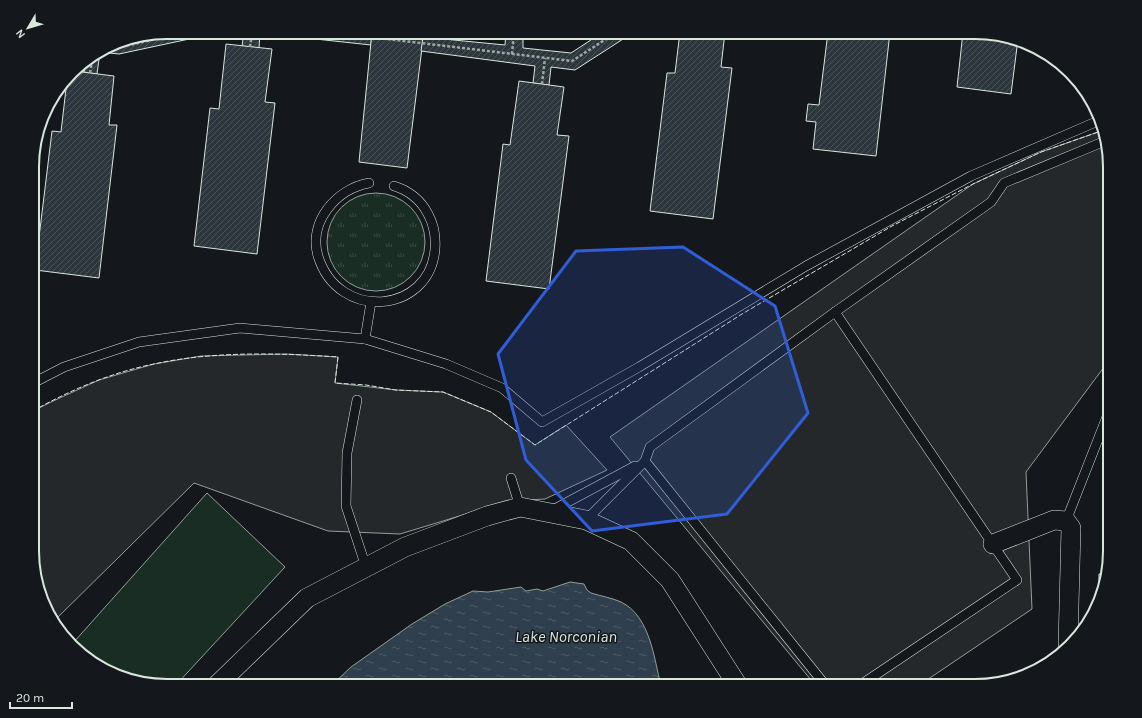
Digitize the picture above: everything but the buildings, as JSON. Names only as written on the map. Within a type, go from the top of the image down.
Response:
[{"type":"street","points":[[223,679],[307,598],[405,547],[487,516],[520,507],[586,520],[631,541],[670,580],[734,679]]},
{"type":"street","points":[[993,544],[1054,520],[1066,521],[1071,528],[1068,639]]},
{"type":"lane","points":[[39,380],[72,364],[139,342],[240,328],[366,339],[446,364],[502,388],[542,422],[639,367],[806,266],[964,180],[1094,122]]},
{"type":"lane","points":[[586,520],[645,461],[650,447],[835,312],[991,202],[1004,183],[1101,143]]},
{"type":"lane","points":[[369,183],[349,189],[336,198],[326,210],[320,223],[317,238],[318,254],[322,269],[331,281],[342,292],[356,299],[371,302],[388,301],[404,296],[414,289],[429,272],[435,256],[436,239],[432,222],[424,207],[403,188],[394,186]]},
{"type":"lane","points":[[366,339],[371,302]]},
{"type":"lane","points":[[835,312],[1018,580],[870,679]]},
{"type":"lane","points":[[357,400],[347,454],[346,506],[366,567]]},
{"type":"lane","points":[[1066,521],[1103,427]]},
{"type":"lane","points":[[548,512],[645,461]]},
{"type":"lane","points":[[645,461],[820,679]]},
{"type":"lane","points":[[511,478],[520,507]]},
{"type":"path","points":[[250,47],[251,39]]},
{"type":"path","points":[[387,39],[572,60],[606,39]]},
{"type":"path","points":[[512,54],[513,39]]},
{"type":"path","points":[[127,45],[152,40]]},
{"type":"path","points":[[542,84],[545,58]]},
{"type":"path","points":[[90,73],[92,64]]},
{"type":"highlighted area","points":[[683,247],[775,306],[808,413],[727,514],[592,531],[526,460],[498,354],[576,251]]},
{"type":"green space","points":[[366,193],[386,193],[395,196],[411,207],[422,223],[425,232],[425,252],[422,261],[411,277],[395,288],[386,291],[366,291],[349,283],[341,277],[335,269],[327,252],[327,232],[335,215],[341,207],[349,201]]},
{"type":"green space","points":[[207,493],[285,567],[181,679],[150,678],[134,675],[110,666],[89,653],[75,641]]},
{"type":"shaded area","points":[[1098,132],[1101,142],[1103,159],[1103,368],[1026,472],[1032,609],[928,679],[810,679],[610,437],[973,184],[1041,152]]},
{"type":"shaded area","points":[[287,354],[338,357],[335,383],[396,390],[443,392],[491,412],[535,445],[566,425],[607,470],[545,499],[509,501],[400,534],[328,531],[194,483],[58,617],[46,592],[40,568],[39,408],[99,380],[154,364],[201,356]]},
{"type":"water","name":"Lake Norconian","points":[[570,582],[584,584],[587,590],[591,593],[621,602],[631,608],[645,627],[653,651],[659,679],[338,679],[351,667],[412,624],[445,604],[473,591],[488,592],[521,587],[526,591],[537,589],[543,591]]},
{"type":"fence","points":[[39,408],[77,389],[107,377],[139,367],[176,360],[246,354],[338,357],[335,383],[366,385],[396,390],[443,392],[491,412],[535,445],[742,314],[892,226],[973,184],[1041,152],[1098,132]]}]
